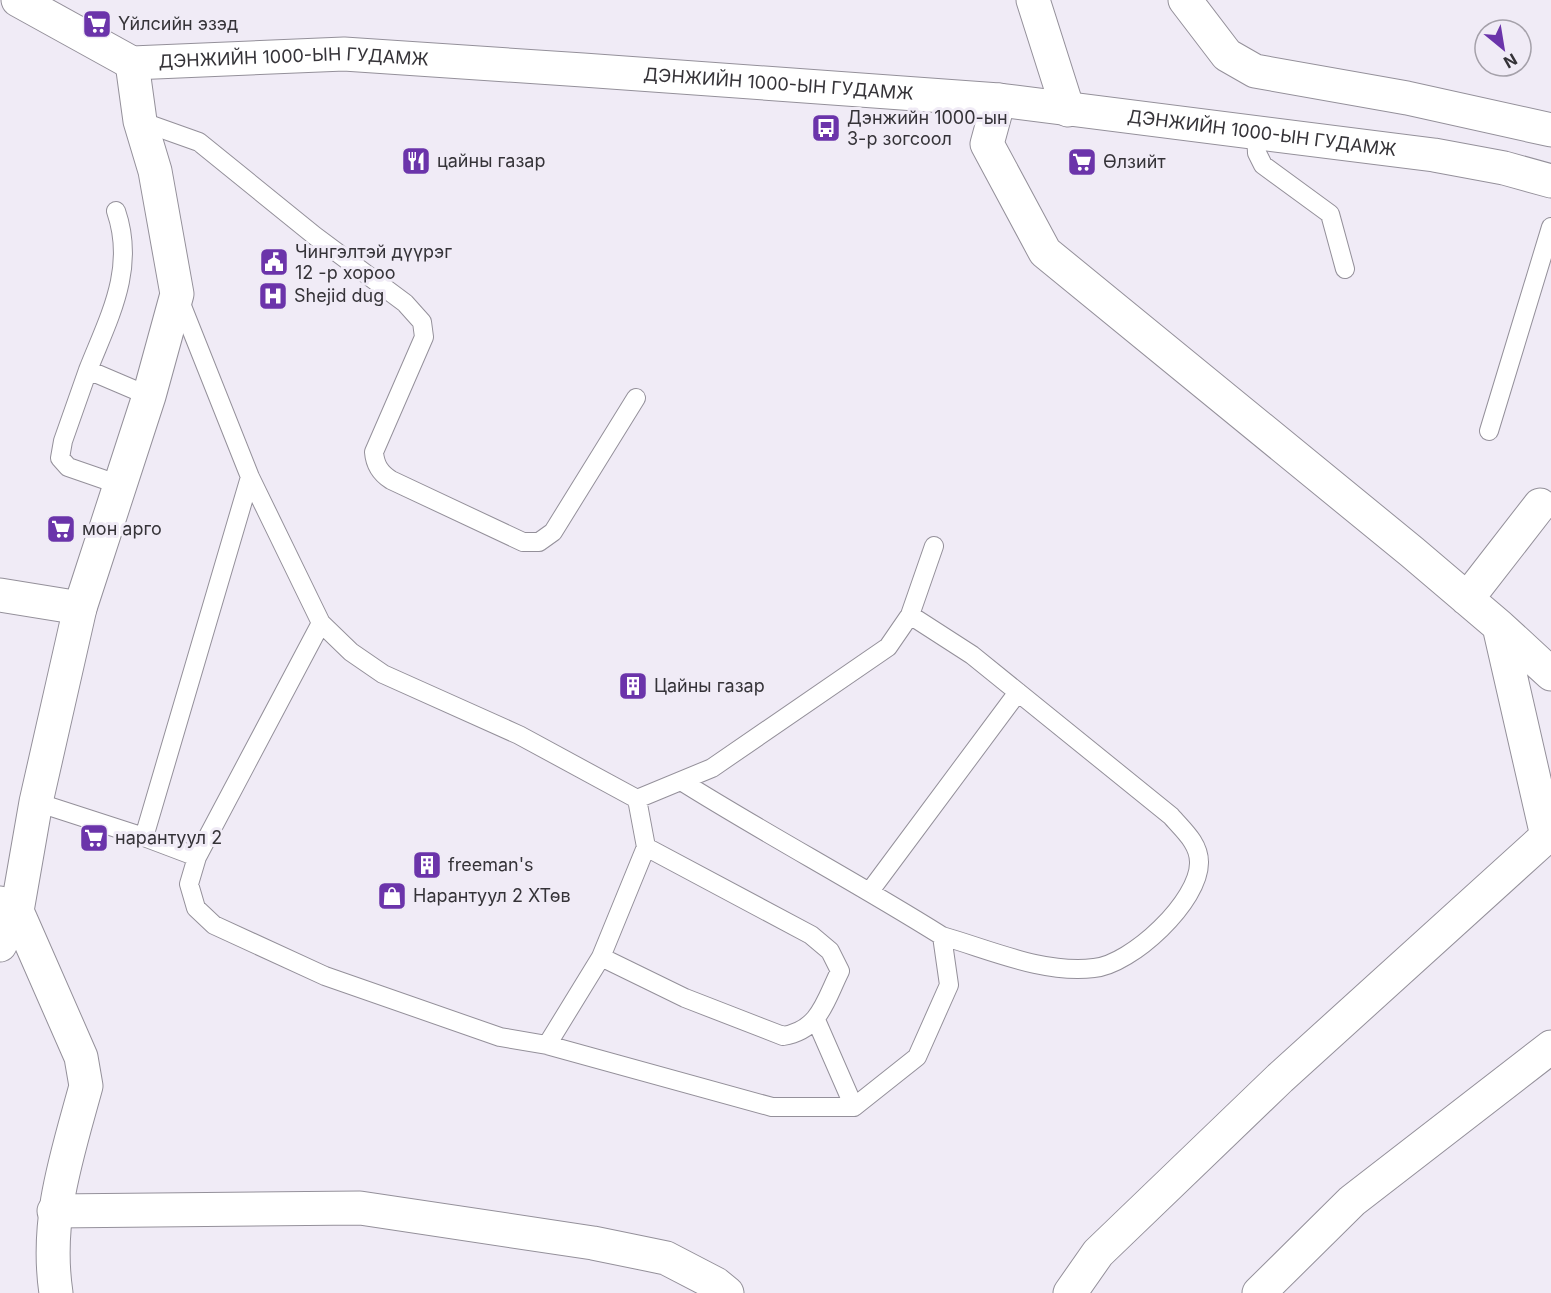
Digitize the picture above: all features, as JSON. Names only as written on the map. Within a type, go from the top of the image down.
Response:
[{"type":"street","name":"ДЭНЖИЙН 1000-ЫН ГУДАМЖ","points":[[18,0],[132,63],[344,54],[999,100],[1434,155],[1504,168],[1551,181]]},
{"type":"street","points":[[1033,0],[1068,110]]},
{"type":"street","points":[[1185,0],[1227,55],[1255,71],[1407,98],[1551,130]]},
{"type":"street","points":[[0,945],[36,802],[80,608],[150,396],[177,294],[155,171],[140,121],[132,63]]},
{"type":"street","points":[[999,100],[987,144],[1045,252],[1467,599],[1551,675]]},
{"type":"street","points":[[1467,599],[1540,505]]},
{"type":"street","points":[[0,595],[80,608]]},
{"type":"street","points":[[1070,1293],[1098,1254],[1280,1078],[1549,838],[1499,626]]},
{"type":"street","points":[[8,907],[66,1020],[86,1072],[86,1086],[54,1211],[52,1268],[56,1293]]},
{"type":"street","points":[[1259,1293],[1352,1201],[1551,1047]]},
{"type":"street","points":[[54,1211],[360,1208],[593,1243],[666,1257],[716,1284],[727,1293]]},
{"type":"lane","points":[[140,121],[199,142],[315,236],[405,303],[422,322],[424,337],[374,452],[375,463],[382,474],[391,480],[523,542],[539,542],[553,532],[636,398]]},
{"type":"lane","points":[[1256,133],[1257,153],[1263,165],[1330,214],[1345,269]]},
{"type":"lane","points":[[116,212],[123,233],[123,274],[88,370],[60,458],[68,467],[120,485]]},
{"type":"lane","points":[[1489,431],[1551,228]]},
{"type":"lane","points":[[177,294],[250,477],[321,623],[351,652],[384,674],[519,735],[637,799]]},
{"type":"lane","points":[[88,370],[150,396]]},
{"type":"lane","points":[[144,837],[250,477]]},
{"type":"lane","points":[[637,799],[712,768],[888,647],[910,615],[934,546]]},
{"type":"lane","points":[[681,781],[765,834],[870,891],[942,936],[1039,964],[1070,969],[1098,968],[1135,950],[1168,923],[1191,888],[1199,863],[1193,839],[1171,816],[972,655],[910,615]]},
{"type":"lane","points":[[321,623],[197,857],[189,884],[196,908],[214,925],[325,976],[500,1037],[547,1045],[772,1107],[854,1107],[917,1057],[949,985],[942,936]]},
{"type":"lane","points":[[870,891],[1018,692]]},
{"type":"lane","points":[[547,1045],[601,957],[646,847],[637,799]]},
{"type":"lane","points":[[36,802],[197,857]]},
{"type":"lane","points":[[601,957],[685,998],[783,1036],[800,1033],[816,1020],[840,971],[830,951],[811,935],[646,847]]},
{"type":"lane","points":[[816,1020],[854,1107]]},
{"type":"place","name":"Үйлсийн эзэд","points":[[97,24]]},
{"type":"place","name":"Дэнжийн 1000-ын 3-р зогсоол","points":[[826,128]]},
{"type":"place","name":"цайны газар","points":[[416,161]]},
{"type":"place","name":"Өлзийт","points":[[1082,162]]},
{"type":"place","name":"Чингэлтэй дүүрэг 12 -р хороо","points":[[274,262]]},
{"type":"place","name":"Shejid dug","points":[[273,296]]},
{"type":"place","name":"мон арго","points":[[61,529]]},
{"type":"place","name":"Цайны газар","points":[[633,686]]},
{"type":"place","name":"нарантуул 2","points":[[94,838]]},
{"type":"place","name":"freeman's","points":[[427,865]]},
{"type":"place","name":"Нарантуул 2 ХТөв","points":[[392,896]]}]
